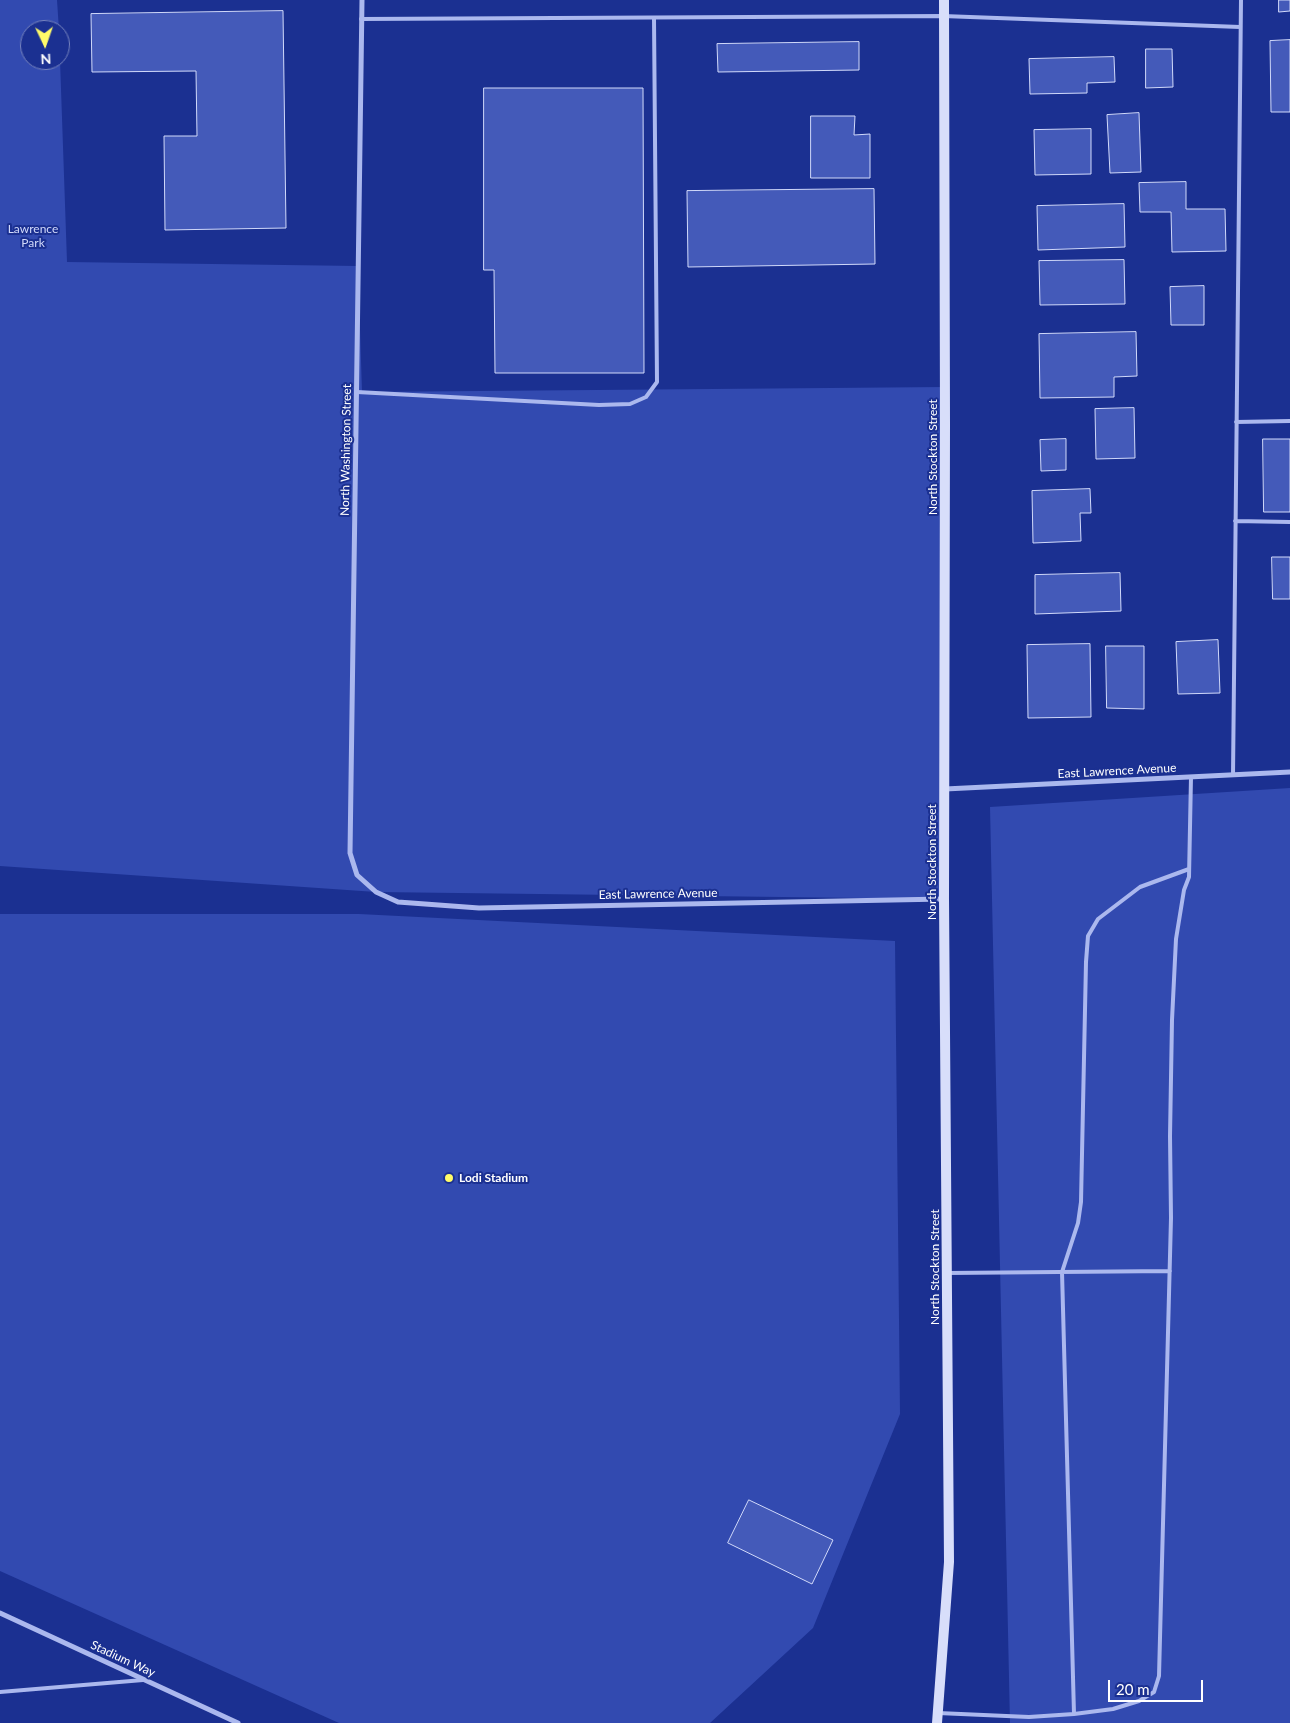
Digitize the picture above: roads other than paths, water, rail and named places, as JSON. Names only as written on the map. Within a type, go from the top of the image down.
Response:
[{"type":"street","name":"North Washington Street","points":[[362,0],[350,853],[357,874],[376,892]]},
{"type":"street","name":"North Stockton Street","points":[[938,1718],[949,1562],[944,898],[946,425],[944,0]]},
{"type":"street","name":"East Lawrence Avenue","points":[[945,788],[1290,772]]},
{"type":"street","name":"East Lawrence Avenue","points":[[376,892],[398,902],[479,908],[944,898]]},
{"type":"street","name":"Stadium Way","points":[[0,1613],[238,1723]]},
{"type":"lane","points":[[1233,776],[1241,0]]},
{"type":"lane","points":[[361,19],[943,16],[1240,27]]},
{"type":"lane","points":[[357,392],[599,405],[630,404],[646,397],[657,382],[654,18]]},
{"type":"lane","points":[[1236,422],[1290,421]]},
{"type":"lane","points":[[1235,521],[1290,522]]},
{"type":"lane","points":[[938,1718],[1029,1717],[1113,1709],[1139,1702],[1154,1692],[1159,1676],[1170,1271],[1173,1002],[1176,939],[1184,890],[1189,877],[1191,777]]},
{"type":"lane","points":[[1074,1714],[1062,1272],[1078,1223],[1081,1202],[1088,936],[1098,919],[1140,887],[1189,869]]},
{"type":"lane","points":[[947,1273],[1170,1271]]},
{"type":"lane","points":[[0,1692],[146,1680]]},
{"type":"place","name":"Lodi Stadium","points":[[449,1178]]},
{"type":"park label","name":"Lawrence Park","points":[[33,236]]}]
